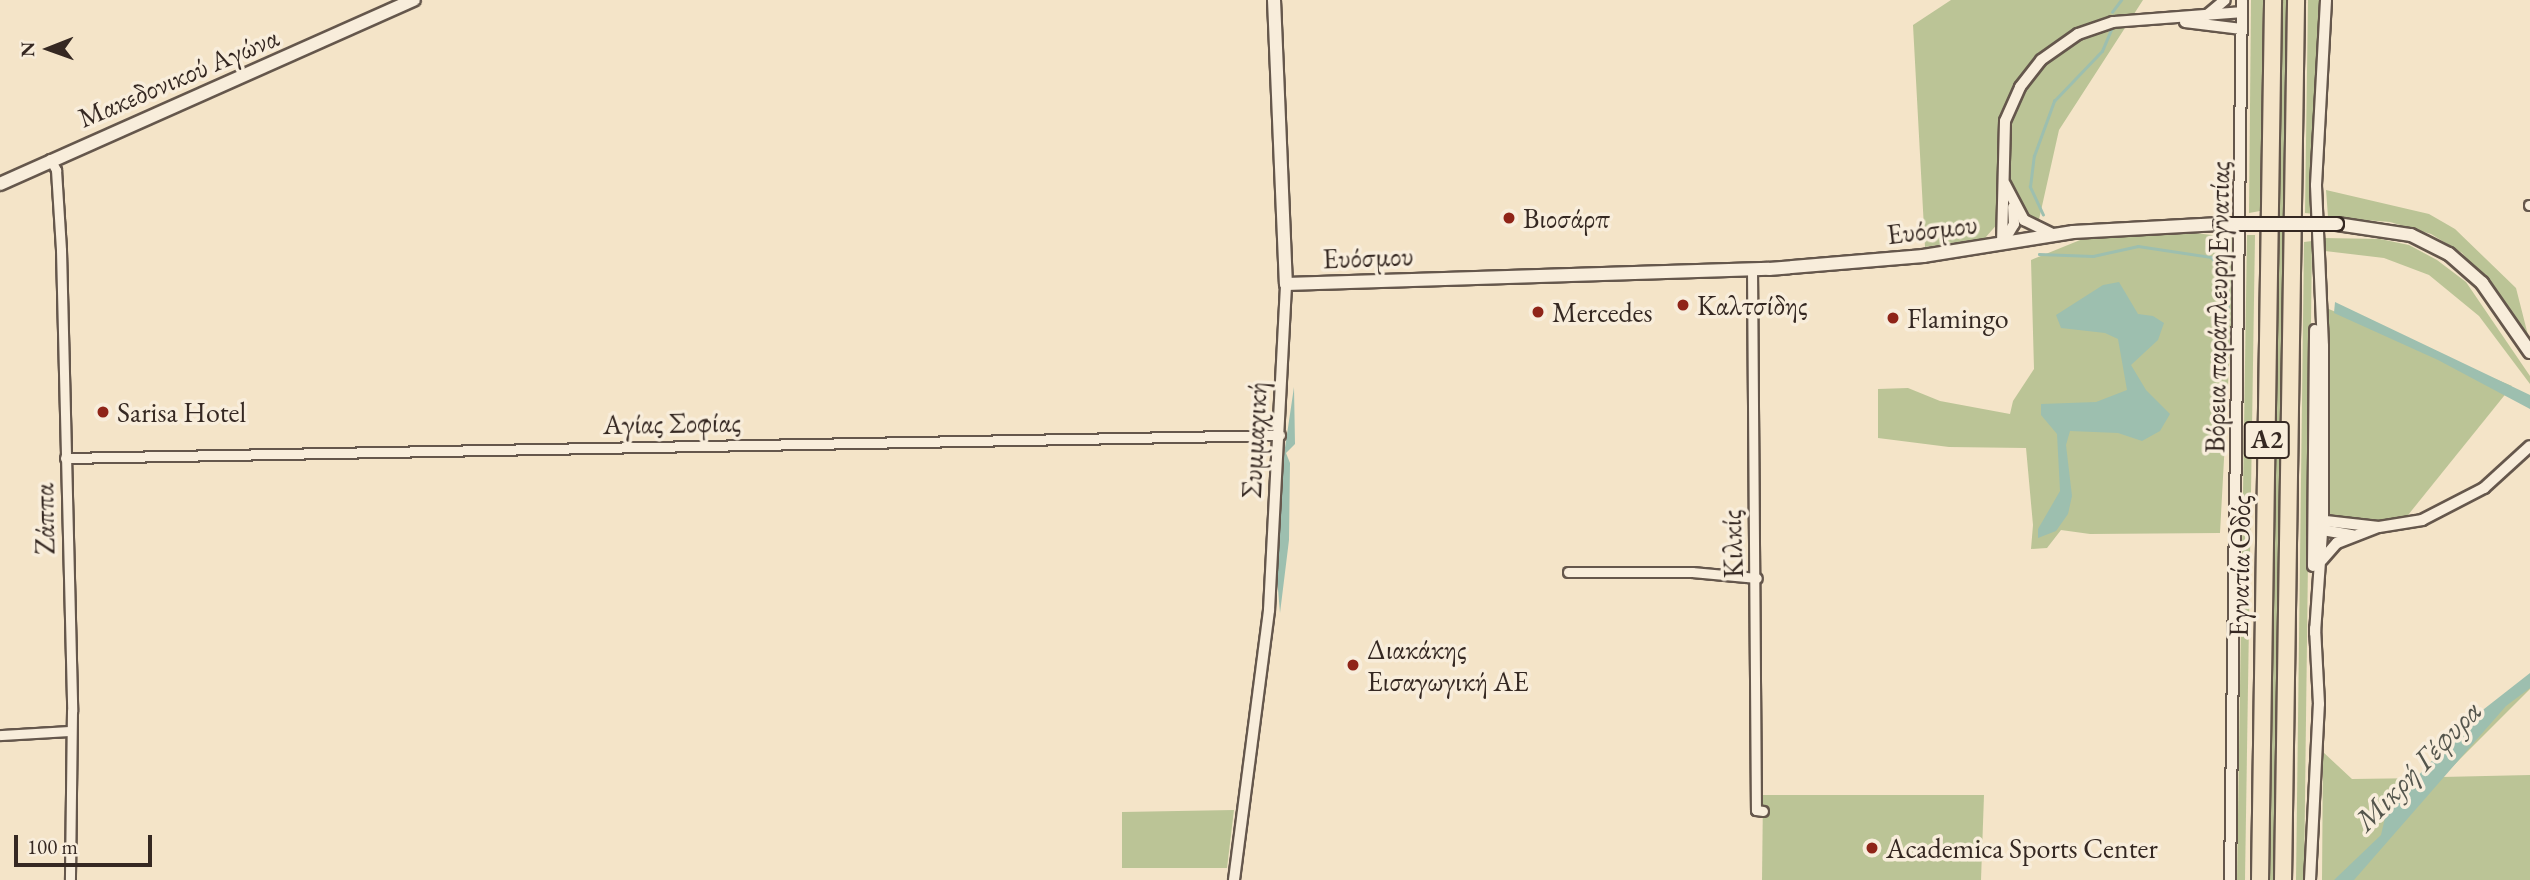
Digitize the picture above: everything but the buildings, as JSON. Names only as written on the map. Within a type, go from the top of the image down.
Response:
[{"type":"highway","name":"Εγνατία Οδός","points":[[2260,880],[2273,0]]},
{"type":"highway","name":"Εγνατία Οδός","points":[[2283,880],[2296,0]]},
{"type":"main road","name":"Μακεδονικού Αγώνα","points":[[0,184],[50,159],[414,0]]},
{"type":"main road","name":"Συμμαχική","points":[[1274,0],[1286,284]]},
{"type":"main road","name":"Ευόσμου","points":[[1286,284],[1752,270],[1836,265],[2056,235],[2220,224],[2337,224],[2411,235],[2448,254],[2482,283],[2530,352]]},
{"type":"street","points":[[2207,15],[2225,0]]},
{"type":"street","name":"Βόρεια παράπλευρηΕγνατίας","points":[[2230,880],[2242,0]]},
{"type":"street","points":[[2310,880],[2319,704],[2315,633],[2323,346],[2318,308],[2316,185],[2326,0]]},
{"type":"street","points":[[2170,19],[2242,12]]},
{"type":"street","points":[[2170,19],[2242,29]]},
{"type":"street","name":"Ευόσμου","points":[[2002,244],[2008,113],[2020,87],[2041,60],[2096,26],[2170,19]]},
{"type":"street","name":"Ζάππα","points":[[50,159],[56,170],[61,250],[70,880]]},
{"type":"street","points":[[2003,179],[2013,204],[2030,225],[2056,235]]},
{"type":"street","points":[[2002,244],[2014,224],[2013,204]]},
{"type":"street","name":"Κιλκίς","points":[[1752,270],[1756,810],[1763,811]]},
{"type":"street","name":"Συμμαχική","points":[[1234,880],[1264,671],[1280,435],[1286,284]]},
{"type":"street","name":"Αγίας Σοφίας","points":[[65,458],[1280,435]]},
{"type":"street","points":[[2317,520],[2379,527],[2422,520],[2462,503],[2530,446]]},
{"type":"street","points":[[2315,633],[2321,533],[2317,520]]},
{"type":"street","points":[[2319,566],[2329,548],[2379,527]]},
{"type":"street","points":[[2321,533],[2362,535]]},
{"type":"street","points":[[1567,572],[1692,572],[1756,578]]},
{"type":"street","points":[[0,735],[69,731]]},
{"type":"shaded area","points":[[1951,0],[2143,0],[2059,130],[2038,224],[2000,221],[1985,238],[1925,247],[1913,25]]},
{"type":"shaded area","points":[[2251,0],[2263,0],[2260,211],[2249,213]]},
{"type":"shaded area","points":[[2282,0],[2287,0],[2274,880],[2270,880]]},
{"type":"shaded area","points":[[2308,0],[2326,0],[2313,145],[2315,214],[2305,213]]},
{"type":"shaded area","points":[[2326,190],[2429,214],[2455,229],[2516,288],[2530,343],[2503,300],[2462,253],[2431,234],[2390,222],[2328,217]]},
{"type":"shaded area","points":[[2179,231],[2236,238],[2220,533],[2090,534],[2061,530],[2047,548],[2031,549],[2033,525],[2026,448],[1949,447],[1878,438],[1878,389],[1908,388],[1940,401],[2010,414],[2013,401],[2034,369],[2031,260],[2090,236]]},
{"type":"shaded area","points":[[2247,235],[2255,235],[2245,880],[2237,880]]},
{"type":"shaded area","points":[[2324,238],[2380,239],[2409,245],[2437,260],[2466,282],[2530,376],[2530,384],[2479,316],[2429,275],[2384,258],[2325,251]]},
{"type":"shaded area","points":[[2312,241],[2304,880],[2296,880],[2304,242]]},
{"type":"shaded area","points":[[2119,282],[2138,314],[2153,316],[2164,323],[2158,340],[2131,365],[2146,390],[2170,414],[2160,431],[2142,441],[2118,433],[2070,431],[2066,445],[2072,496],[2068,514],[2056,531],[2038,538],[2038,529],[2060,491],[2057,434],[2041,415],[2041,404],[2096,402],[2127,390],[2118,339],[2105,333],[2061,328],[2056,315],[2103,285]]},
{"type":"shaded area","points":[[2335,302],[2530,395],[2530,409],[2438,360],[2334,313]]},
{"type":"shaded area","points":[[2324,307],[2512,386],[2400,525],[2328,521]]},
{"type":"shaded area","points":[[1294,387],[1295,444],[1286,453],[1290,463],[1289,540],[1280,613],[1273,529]]},
{"type":"shaded area","points":[[2530,673],[2530,688],[2506,706],[2354,880],[2334,880],[2381,835],[2387,809],[2470,720]]},
{"type":"shaded area","points":[[2530,680],[2530,689],[2442,777],[2530,775],[2530,880],[2322,880],[2323,752],[2352,779],[2425,778]]},
{"type":"shaded area","name":"Academica Sports Center","points":[[1763,795],[1984,795],[1981,880],[1762,880]]},
{"type":"shaded area","points":[[1234,810],[1227,868],[1122,868],[1122,812]]},
{"type":"waterway","points":[[2112,12],[2121,0]]},
{"type":"waterway","points":[[2043,215],[2030,187],[2034,156],[2054,101],[2102,51],[2112,27]]},
{"type":"waterway","points":[[2039,254],[2093,256],[2138,246],[2211,257],[2227,274],[2228,307]]},
{"type":"place","name":"Βιοσάρπ","points":[[1509,218]]},
{"type":"place","name":"Καλτσίδης","points":[[1683,305]]},
{"type":"place","name":"Mercedes","points":[[1538,312]]},
{"type":"place","name":"Flamingo","points":[[1893,318]]},
{"type":"place","name":"Sarisa Hotel","points":[[103,412]]},
{"type":"place","name":"Διακάκης Εισαγωγική ΑΕ","points":[[1353,665]]},
{"type":"place","name":"Academica Sports Center","points":[[1872,848]]},
{"type":"water label","name":"Μικρή Γέφυρα","points":[[2418,766]]}]
